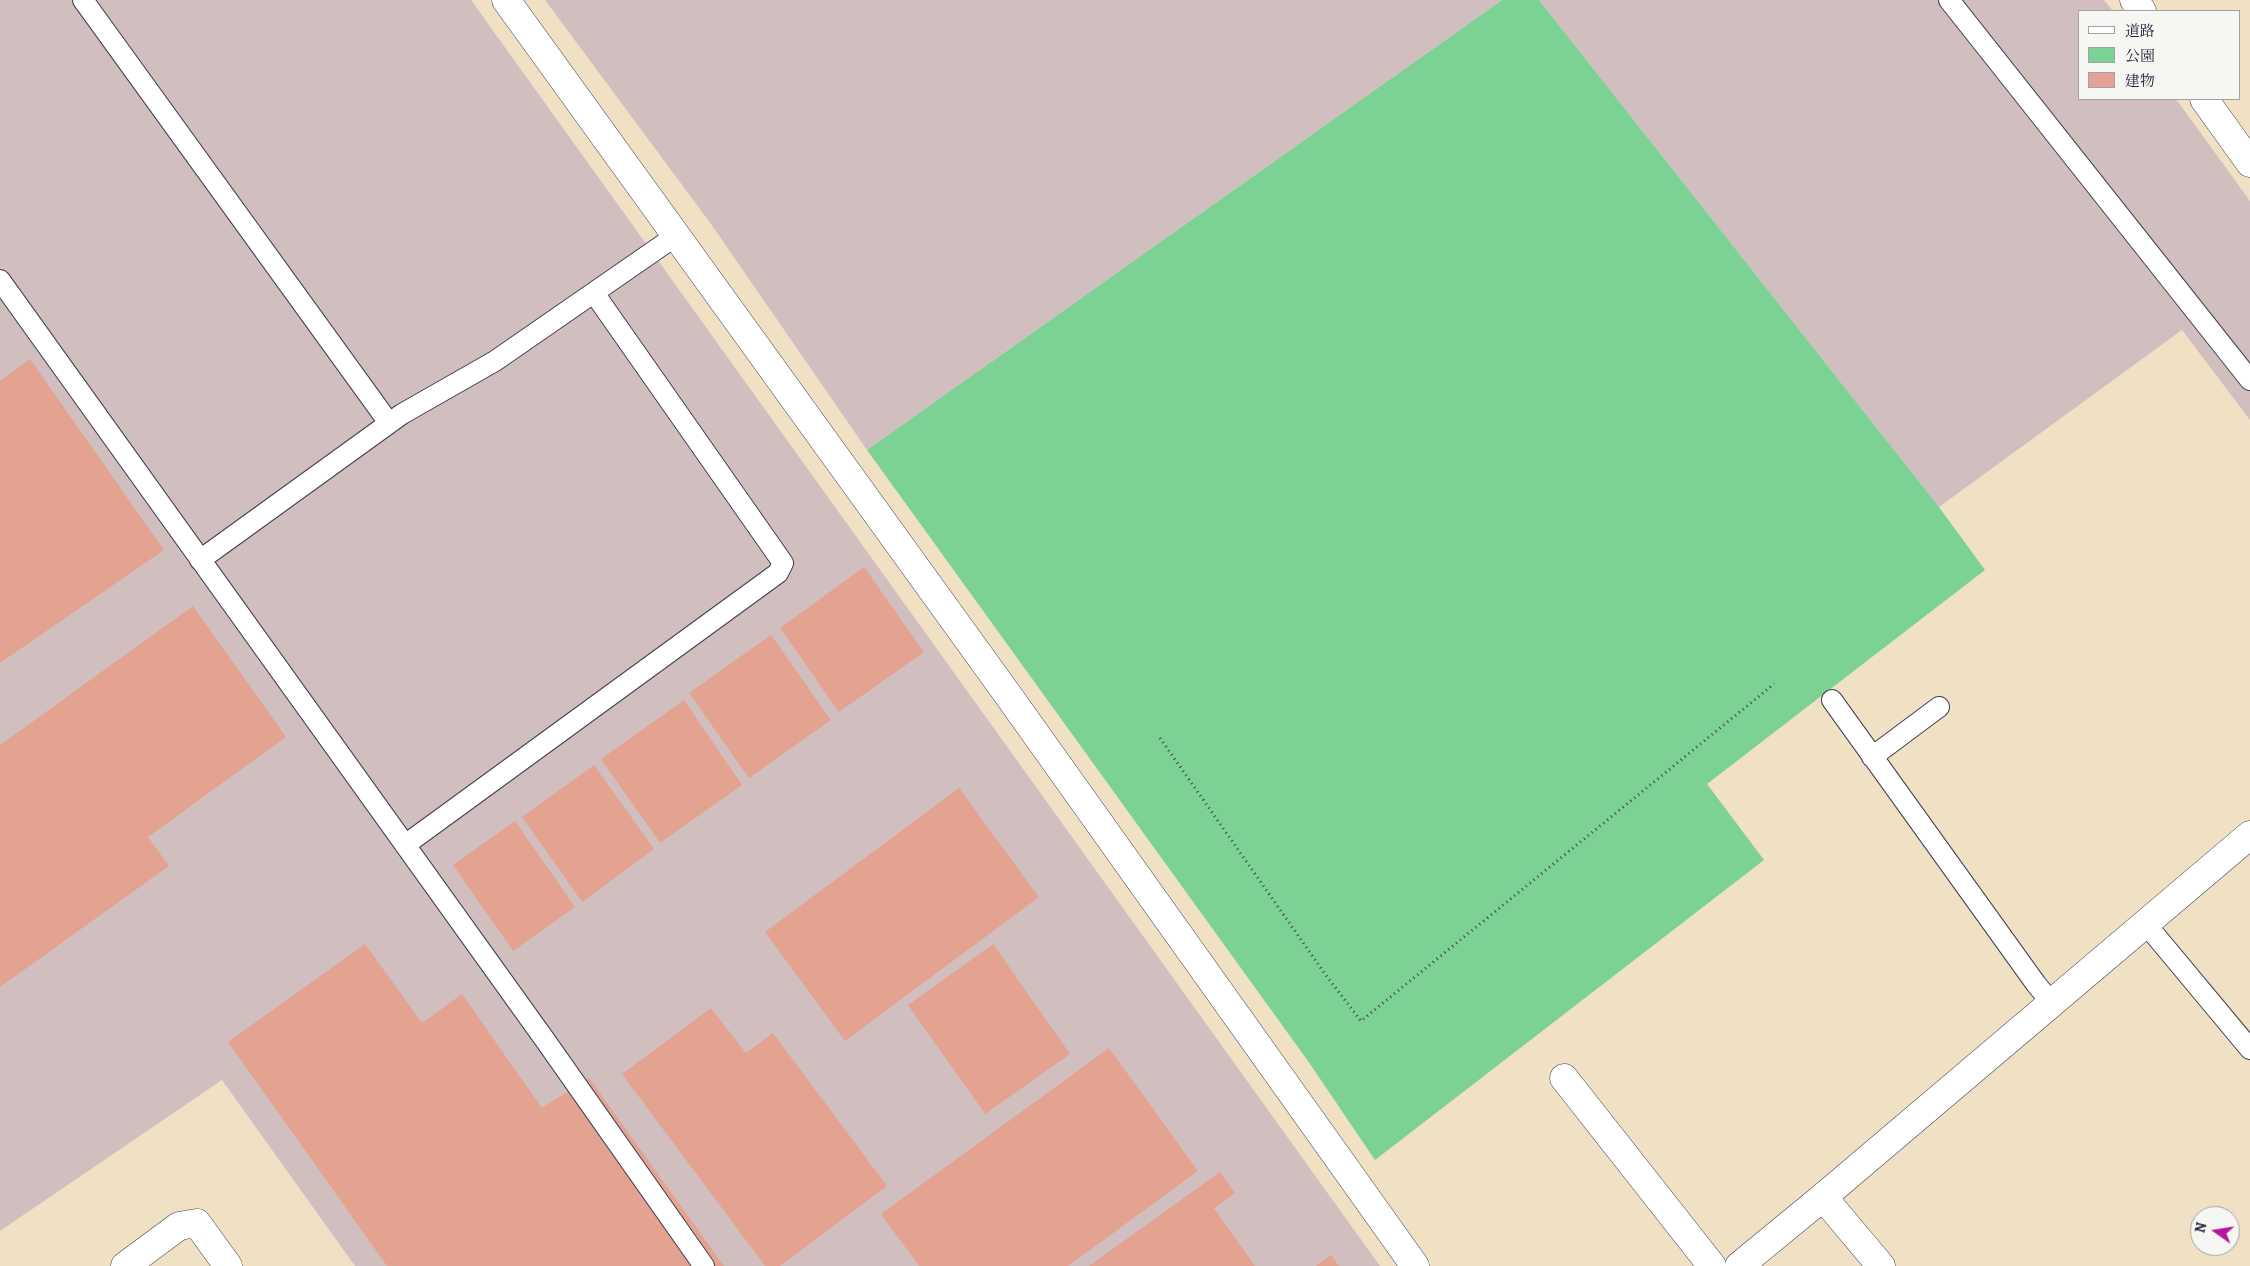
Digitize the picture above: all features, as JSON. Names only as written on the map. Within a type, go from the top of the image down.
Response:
[{"type":"street","points":[[506,0],[1415,1266]]},
{"type":"street","points":[[2205,100],[2250,163]]},
{"type":"street","points":[[1739,1266],[2250,835]]},
{"type":"street","points":[[1564,1078],[1712,1266]]},
{"type":"street","points":[[1823,1197],[1881,1266]]},
{"type":"street","points":[[125,1266],[179,1226],[197,1223],[228,1266]]},
{"type":"lane","points":[[82,0],[389,423]]},
{"type":"lane","points":[[1949,0],[2250,380]]},
{"type":"lane","points":[[200,560],[402,414],[495,361],[677,236]]},
{"type":"lane","points":[[0,280],[704,1266]]},
{"type":"lane","points":[[405,846],[778,573],[783,563],[594,293]]},
{"type":"lane","points":[[1832,700],[2036,984],[2051,1002]]},
{"type":"lane","points":[[1872,756],[1939,708]]},
{"type":"lane","points":[[2146,922],[2250,1049]]},
{"type":"path","points":[[1160,738],[1325,974],[1361,1022],[1774,684]]},
{"type":"shaded area","points":[[0,0],[471,0],[1380,1266],[355,1266],[222,1080],[0,1231]]},
{"type":"shaded area","points":[[545,0],[1502,0],[867,450],[711,224]]},
{"type":"shaded area","points":[[1539,0],[2104,0],[2112,10],[2078,10],[2078,100],[2177,100],[2250,201],[2250,420],[2182,330],[1939,507]]},
{"type":"green space","points":[[1502,0],[1539,0],[1939,507],[1985,570],[1707,784],[1764,860],[1375,1160],[1308,1061],[867,450]]},
{"type":"building","points":[[30,359],[164,550],[0,663],[0,381]]},
{"type":"building","points":[[864,567],[924,652],[839,712],[780,628]]},
{"type":"building","points":[[193,606],[286,737],[148,837],[169,866],[0,987],[0,745]]},
{"type":"building","points":[[771,635],[831,720],[749,778],[689,693]]},
{"type":"building","points":[[684,700],[742,785],[660,843],[601,759]]},
{"type":"building","points":[[594,765],[654,849],[582,902],[522,817]]},
{"type":"building","points":[[959,788],[1039,897],[845,1041],[765,932]]},
{"type":"building","points":[[515,821],[575,907],[513,951],[453,865]]},
{"type":"building","points":[[365,944],[422,1023],[462,994],[542,1108],[589,1078],[724,1266],[387,1266],[228,1042]]},
{"type":"building","points":[[993,944],[1070,1054],[985,1114],[908,1005]]},
{"type":"building","points":[[711,1008],[746,1053],[773,1033],[887,1186],[780,1266],[765,1266],[622,1074]]},
{"type":"building","points":[[1109,1048],[1198,1171],[1068,1266],[919,1266],[881,1214]]},
{"type":"building","points":[[1220,1172],[1235,1193],[1214,1208],[1255,1266],[1089,1266]]},
{"type":"building","points":[[1331,1255],[1339,1266],[1316,1266]]}]
